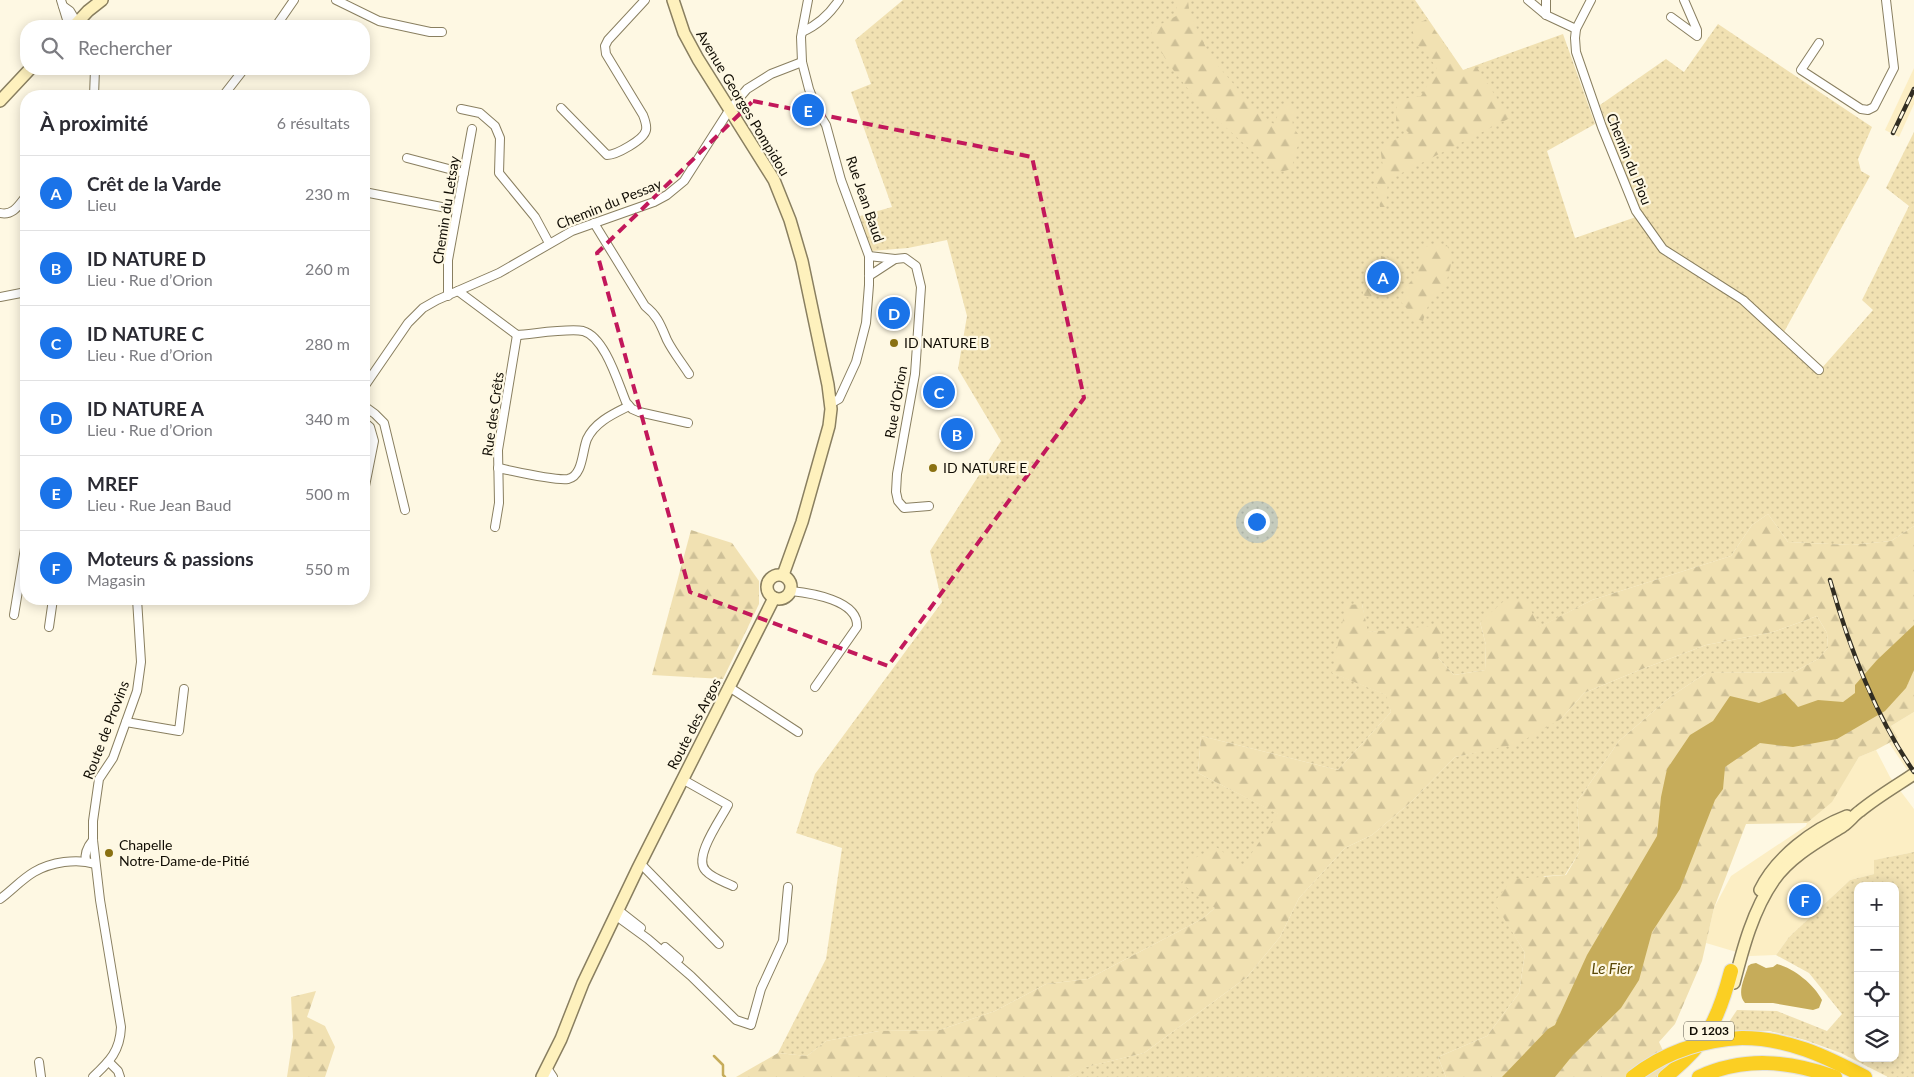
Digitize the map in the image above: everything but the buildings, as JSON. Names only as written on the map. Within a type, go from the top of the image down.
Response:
[{"type":"highway","name":"D 1203","points":[[1665,1077],[1689,1057],[1704,1040],[1721,1006],[1731,971]]},
{"type":"highway","name":"D 1203","points":[[1676,1077],[1692,1063],[1709,1043],[1724,1014]]},
{"type":"highway","name":"D 1203","points":[[1632,1077],[1664,1057],[1688,1047],[1714,1041],[1742,1038],[1765,1039],[1796,1045],[1821,1054],[1865,1077]]},
{"type":"highway","points":[[1699,1077],[1731,1066],[1754,1063],[1787,1064],[1809,1068],[1835,1077]]},
{"type":"street","points":[[75,20],[92,0]]},
{"type":"street","points":[[77,20],[102,0]]},
{"type":"street","points":[[280,20],[294,0]]},
{"type":"street","points":[[336,0],[378,21],[430,32],[442,32]]},
{"type":"street","points":[[561,108],[607,155],[613,155],[642,138],[646,131],[644,115],[606,54],[605,46],[608,40],[645,0]]},
{"type":"street","name":"Avenue Georges Pompidou","points":[[673,0],[684,34],[774,180],[790,220],[802,261],[830,404],[830,426],[802,522],[783,575]]},
{"type":"street","name":"Rue Jean Baud","points":[[808,0],[802,32],[802,62],[808,89],[826,125],[841,180],[869,256],[866,323],[856,362],[839,398],[830,404]]},
{"type":"street","points":[[802,32],[819,23],[831,12],[839,0]]},
{"type":"street","points":[[1528,0],[1546,15],[1576,29]]},
{"type":"street","points":[[1546,0],[1546,15]]},
{"type":"street","name":"Chemin du Piou","points":[[1591,0],[1576,29],[1574,38],[1576,52],[1630,200],[1646,226],[1663,249],[1743,300],[1819,370]]},
{"type":"street","points":[[1671,17],[1697,36],[1697,30],[1684,0]]},
{"type":"street","points":[[1819,43],[1801,70],[1861,110],[1868,110],[1874,107],[1894,68],[1886,0]]},
{"type":"street","points":[[62,3],[70,20]]},
{"type":"street","name":"Chemin du Pessay","points":[[370,378],[408,323],[423,308],[499,273],[572,231],[654,202],[668,195],[684,180],[740,96],[771,74],[802,62]]},
{"type":"street","points":[[0,101],[24,75]]},
{"type":"street","points":[[94,90],[95,75]]},
{"type":"street","points":[[228,90],[239,75]]},
{"type":"street","points":[[461,108],[480,113],[495,126],[500,138],[500,172],[535,217],[549,243]]},
{"type":"street","name":"Chemin du Letsay","points":[[448,296],[448,260],[472,129]]},
{"type":"street","points":[[407,158],[464,173]]},
{"type":"street","points":[[370,193],[457,210]]},
{"type":"street","points":[[0,213],[12,212],[20,204]]},
{"type":"street","points":[[594,223],[646,306],[657,316],[668,341],[689,374]]},
{"type":"street","points":[[869,256],[895,260]]},
{"type":"street","name":"Rue d’Orion","points":[[895,260],[905,258],[916,266],[921,287],[915,374],[897,474],[896,492],[898,501],[904,508],[929,506]]},
{"type":"street","points":[[869,276],[895,260]]},
{"type":"street","points":[[458,291],[517,335],[578,331],[593,336],[603,348],[629,406],[639,412],[688,423]]},
{"type":"street","points":[[0,297],[20,293]]},
{"type":"street","name":"Rue des Crêts","points":[[496,527],[499,503],[498,450],[517,335]]},
{"type":"street","points":[[498,468],[562,479],[572,477],[578,471],[585,446],[593,430],[605,419],[629,406]]},
{"type":"street","points":[[370,410],[384,423],[405,510]]},
{"type":"street","points":[[370,427],[374,441],[370,461]]},
{"type":"street","points":[[783,575],[788,578],[792,585],[791,591],[785,598],[774,598],[767,590],[768,582],[774,576],[783,575]]},
{"type":"street","points":[[14,615],[20,578]]},
{"type":"street","points":[[791,591],[810,593],[842,604],[856,617],[856,627],[814,687]]},
{"type":"street","name":"Route des Argos","points":[[547,1074],[583,982],[682,778],[774,598]]},
{"type":"street","points":[[49,627],[52,605]]},
{"type":"street","name":"Route de Provins","points":[[94,1077],[116,1052],[120,1040],[121,1027],[95,864],[93,821],[99,779],[113,758],[137,691],[141,662],[137,605]]},
{"type":"street","points":[[729,687],[798,732]]},
{"type":"street","points":[[126,722],[179,731],[184,689]]},
{"type":"street","name":"D 1203","points":[[1724,1014],[1742,950],[1766,891],[1774,879],[1784,867],[1803,851],[1844,825],[1861,810],[1914,774]]},
{"type":"street","points":[[682,778],[728,805],[702,854],[702,864],[706,872],[733,886]]},
{"type":"street","name":"D 1203","points":[[1731,971],[1747,919],[1768,874],[1780,860],[1821,830],[1861,810]]},
{"type":"street","name":"Route de Provins","points":[[86,861],[87,847],[93,840]]},
{"type":"street","points":[[0,899],[34,872],[62,862],[86,861],[95,864]]},
{"type":"street","points":[[640,863],[719,944]]},
{"type":"street","points":[[617,912],[690,976],[736,1020],[751,1025],[761,989],[783,941],[788,887]]},
{"type":"street","points":[[617,912],[679,958]]},
{"type":"street","points":[[39,1062],[41,1077]]},
{"type":"street","points":[[108,1062],[118,1071],[120,1077]]},
{"type":"highlighted area","points":[[753,101],[1032,157],[1084,398],[888,666],[690,592],[597,253]]},
{"type":"shaded area","points":[[1914,68],[1914,104],[1899,137],[1885,130]]},
{"type":"shaded area","points":[[1914,712],[1914,780],[1889,743],[1898,738],[1891,726]]},
{"type":"shaded area","points":[[1876,750],[1890,777],[1914,809],[1914,852],[1875,860],[1874,874],[1850,880],[1789,937],[1776,955],[1750,956],[1706,943],[1714,908],[1731,876],[1806,826],[1832,801],[1859,757]]},
{"type":"green space","points":[[903,0],[1415,0],[1463,70],[1563,34],[1595,124],[1547,151],[1575,238],[1636,217],[1600,105],[1666,59],[1684,72],[1718,24],[1872,127],[1858,159],[1861,171],[1870,176],[1784,332],[1821,369],[1873,310],[1862,300],[1909,206],[1886,188],[1914,132],[1914,526],[1891,541],[1851,545],[1788,542],[1768,514],[1752,525],[1731,556],[1592,600],[1538,628],[1480,622],[1486,645],[1485,670],[1454,675],[1438,658],[1396,631],[1367,632],[1362,604],[1333,673],[1387,695],[1391,712],[1338,770],[1201,736],[1198,773],[1279,814],[1215,908],[1202,919],[1088,979],[1046,984],[995,1011],[940,1030],[879,1031],[826,1041],[807,1056],[778,1053],[826,959],[842,848],[796,833],[815,774],[942,602],[930,551],[1001,441],[958,369],[967,316],[947,240],[908,248],[871,251],[860,216],[892,207],[851,92],[871,84],[855,40]]},
{"type":"green space","points":[[1175,0],[1188,0],[1189,10],[1211,58],[1259,113],[1275,125],[1279,109],[1290,102],[1295,111],[1293,126],[1302,138],[1295,152],[1292,169],[1276,173],[1199,103],[1167,62],[1150,30],[1178,15]]},
{"type":"green space","points":[[1427,19],[1463,71],[1476,66],[1510,118],[1388,180],[1386,207],[1380,207],[1375,173],[1383,167],[1380,147],[1409,133],[1396,121],[1397,100],[1421,96],[1437,69],[1426,52],[1413,42],[1413,26]]},
{"type":"green space","points":[[1431,244],[1447,245],[1452,261],[1444,291],[1435,296],[1430,303],[1423,321],[1416,319],[1401,302],[1405,288],[1418,273],[1420,251]]},
{"type":"green space","points":[[1381,256],[1389,258],[1398,270],[1396,281],[1380,288],[1370,298],[1363,295],[1364,282],[1381,275]]},
{"type":"green space","points":[[1768,514],[1788,542],[1851,545],[1891,541],[1914,526],[1914,712],[1891,726],[1898,738],[1859,757],[1832,802],[1807,823],[1746,824],[1714,908],[1702,961],[1675,1024],[1659,1042],[1675,1077],[1446,1077],[1438,1057],[1487,1036],[1519,993],[1525,953],[1494,902],[1513,879],[1566,875],[1580,851],[1577,802],[1619,741],[1670,697],[1706,673],[1794,672],[1818,659],[1828,648],[1827,633],[1817,616],[1773,632],[1706,645],[1637,671],[1584,693],[1561,719],[1517,744],[1455,757],[1411,802],[1372,835],[1345,848],[1299,898],[1280,937],[1247,977],[1144,1053],[1086,1067],[1068,1077],[736,1077],[778,1053],[807,1056],[826,1041],[879,1031],[940,1030],[995,1011],[1046,984],[1088,979],[1202,919],[1215,908],[1182,884],[1191,860],[1216,847],[1243,866],[1278,814],[1198,773],[1201,736],[1338,770],[1391,712],[1386,695],[1332,673],[1346,605],[1362,604],[1368,632],[1443,625],[1438,658],[1454,675],[1485,670],[1486,645],[1480,622],[1505,600],[1526,600],[1539,627],[1592,600],[1731,556],[1752,525]]},
{"type":"green space","points":[[691,530],[732,543],[759,581],[759,604],[723,679],[652,675]]},
{"type":"green space","points":[[1817,616],[1827,633],[1828,648],[1818,659],[1794,672],[1706,673],[1670,697],[1619,741],[1577,802],[1580,851],[1565,875],[1545,876],[1495,902],[1525,953],[1519,993],[1487,1036],[1438,1057],[1446,1077],[1068,1077],[1085,1067],[1144,1053],[1247,977],[1280,937],[1299,898],[1345,848],[1372,835],[1411,802],[1455,757],[1481,751],[1561,719],[1584,693],[1637,671],[1706,645],[1773,632]]},
{"type":"green space","points":[[1914,852],[1914,1077],[1888,1077],[1859,1062],[1899,1062],[1899,882],[1854,882],[1854,1060],[1805,1040],[1770,1031],[1723,1031],[1737,1010],[1777,1011],[1827,1031],[1842,1014],[1809,973],[1776,955],[1789,937],[1850,880],[1874,874],[1874,860]]},
{"type":"green space","points":[[316,991],[307,1017],[325,1026],[335,1047],[325,1077],[287,1077],[293,1037],[291,997]]},
{"type":"water","name":"Le Fier","points":[[1914,625],[1914,670],[1906,688],[1885,711],[1837,739],[1793,747],[1760,743],[1725,767],[1723,789],[1715,800],[1680,889],[1652,932],[1639,980],[1621,1008],[1573,1055],[1555,1077],[1502,1077],[1548,1029],[1555,1025],[1587,955],[1657,836],[1661,797],[1667,769],[1690,735],[1713,721],[1730,696],[1759,703],[1785,693],[1798,707],[1818,700],[1843,702],[1855,693],[1855,685],[1877,660]]},
{"type":"water","points":[[1756,963],[1766,968],[1777,964],[1796,973],[1814,988],[1822,1000],[1819,1008],[1813,1010],[1773,1003],[1745,1003],[1741,995],[1742,985],[1748,966]]},
{"type":"waterway","points":[[714,1056],[723,1065],[723,1075],[725,1077]]},
{"type":"railway","points":[[1893,133],[1914,89]]},
{"type":"railway","points":[[1830,580],[1854,655],[1864,679],[1887,727],[1914,772]]},
{"type":"place","name":"MREF","points":[[808,110]]},
{"type":"place","name":"Crêt de la Varde","points":[[1383,277]]},
{"type":"place","name":"ID NATURE A","points":[[894,313]]},
{"type":"place","name":"ID NATURE B","points":[[894,343]]},
{"type":"place","name":"ID NATURE C","points":[[939,392]]},
{"type":"place","name":"ID NATURE D","points":[[957,434]]},
{"type":"place","name":"ID NATURE E","points":[[933,468]]},
{"type":"place","name":"Chapelle Notre-Dame-de-Pitié","points":[[109,853]]},
{"type":"place","name":"Moteurs & passions","points":[[1805,900]]}]
